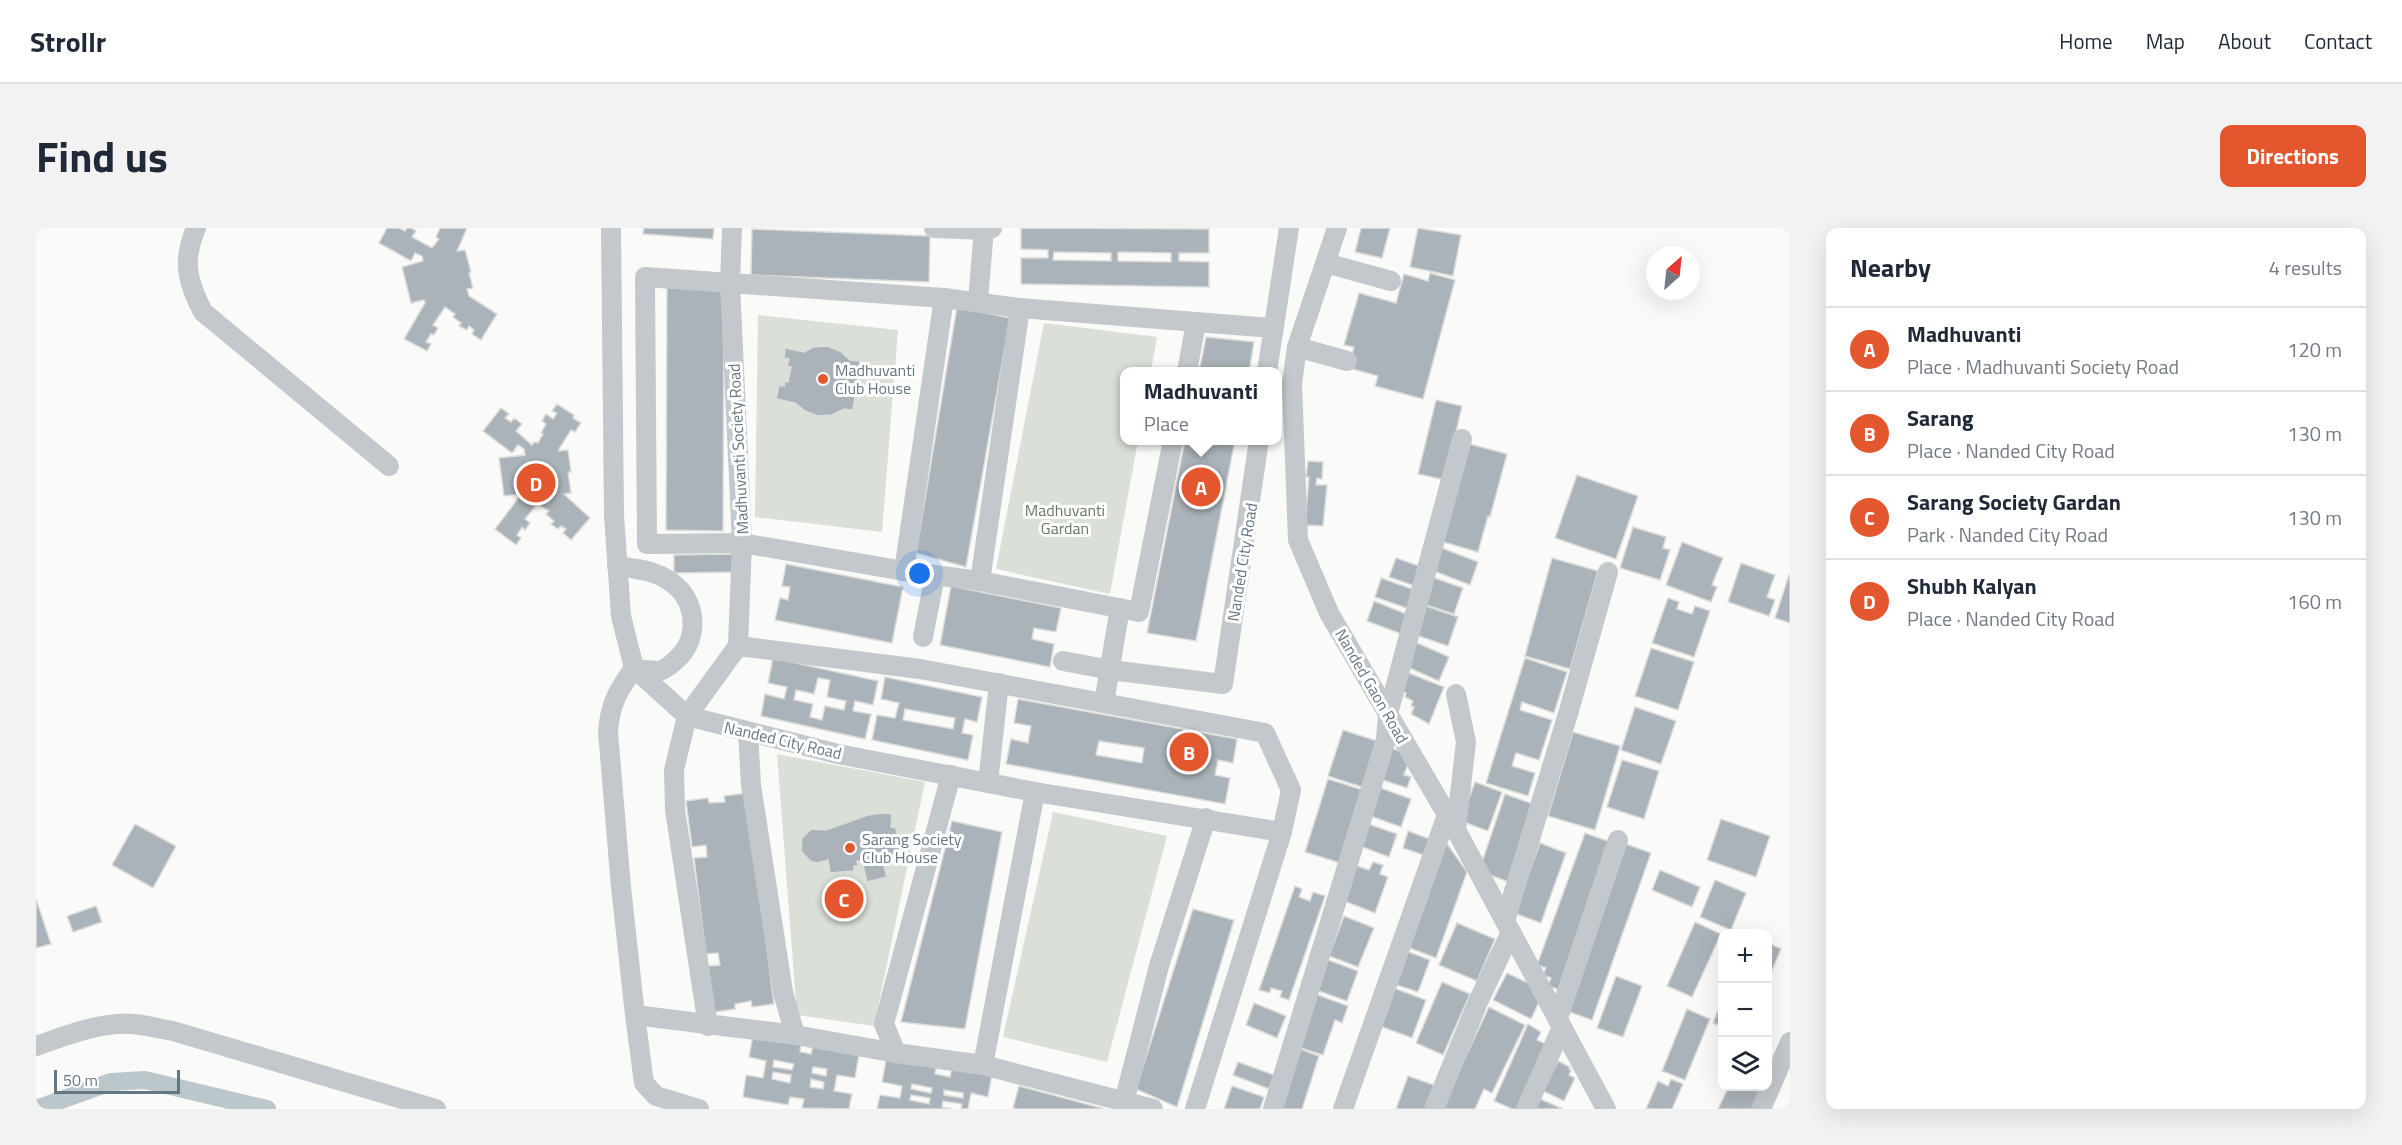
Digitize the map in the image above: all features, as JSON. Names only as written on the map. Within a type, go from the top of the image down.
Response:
[{"type":"street","points":[[195,228],[187,249],[190,286],[203,312],[389,466]]},
{"type":"street","points":[[611,228],[614,515],[621,616],[634,668],[615,697],[609,713],[621,887],[644,1083],[656,1096],[699,1109]]},
{"type":"street","name":"Madhuvanti Society Road","points":[[732,228],[730,283],[742,543],[904,571],[980,581],[1139,612],[1172,445]]},
{"type":"street","points":[[934,228],[987,229],[978,302]]},
{"type":"street","points":[[1268,367],[1289,228]]},
{"type":"street","name":"Nanded Gaon Road","points":[[1336,228],[1297,348],[1292,383],[1298,540],[1329,613],[1451,823],[1606,1109]]},
{"type":"street","points":[[1326,263],[1391,281]]},
{"type":"street","points":[[708,1026],[675,810],[674,770],[687,716],[738,646],[742,543],[647,544],[645,277],[944,298],[1020,308],[1273,328]]},
{"type":"street","points":[[904,571],[944,298]]},
{"type":"street","points":[[980,581],[1020,308]]},
{"type":"street","points":[[1188,367],[1196,322]]},
{"type":"street","points":[[1297,348],[1347,361]]},
{"type":"street","points":[[1273,1109],[1386,739],[1388,714],[1462,439]]},
{"type":"street","name":"Nanded City Road","points":[[1111,670],[1224,684],[1258,445]]},
{"type":"street","points":[[617,566],[653,572],[673,583],[688,604],[693,620],[691,640],[685,651],[664,669],[649,671],[634,668]]},
{"type":"street","points":[[1434,1109],[1508,926],[1608,572]]},
{"type":"street","points":[[923,637],[936,575]]},
{"type":"street","points":[[1104,703],[1120,608]]},
{"type":"street","points":[[738,646],[920,669],[1266,733],[1291,790],[1282,832],[1195,1109]]},
{"type":"street","points":[[1063,661],[1111,670]]},
{"type":"street","name":"Nanded City Road","points":[[634,668],[687,716],[748,732],[838,754],[1035,792],[1282,832]]},
{"type":"street","points":[[988,783],[999,683]]},
{"type":"street","points":[[1343,1109],[1451,823],[1466,742],[1456,694]]},
{"type":"street","points":[[748,732],[751,784],[777,957],[783,992],[795,1035]]},
{"type":"street","points":[[896,1053],[884,1024],[951,776]]},
{"type":"street","points":[[983,1065],[1035,792]]},
{"type":"street","points":[[1124,1102],[1159,966],[1206,818]]},
{"type":"street","points":[[1526,1109],[1560,1023],[1618,840]]},
{"type":"street","points":[[635,1015],[708,1026],[795,1035],[896,1053],[983,1065],[1153,1109]]},
{"type":"street","points":[[36,1046],[87,1029],[118,1023],[139,1024],[173,1031],[436,1109]]},
{"type":"street","points":[[1761,1109],[1790,1042]]},
{"type":"green space","points":[[758,315],[898,330],[882,532],[755,517]]},
{"type":"green space","name":"Madhuvanti Gardan","points":[[1044,323],[1157,337],[1152,367],[1120,367],[1120,445],[1137,445],[1110,594],[996,569]]},
{"type":"green space","points":[[777,754],[925,782],[874,1026],[797,1015]]},
{"type":"green space","points":[[1053,812],[1167,836],[1107,1062],[1003,1037]]},
{"type":"building","points":[[387,228],[399,228],[405,231],[411,228],[416,231],[412,237],[432,248],[439,239],[436,237],[440,228],[467,228],[457,251],[465,250],[471,272],[469,273],[473,288],[467,289],[469,296],[497,314],[481,340],[472,334],[474,330],[469,326],[467,330],[459,326],[461,323],[453,317],[455,314],[445,307],[433,325],[438,328],[426,342],[431,344],[427,351],[404,339],[425,303],[424,300],[411,303],[402,267],[423,261],[422,256],[415,253],[411,261],[379,243]]},
{"type":"building","points":[[644,228],[714,228],[713,239],[643,234]]},
{"type":"building","points":[[1021,228],[1209,229],[1209,253],[1179,253],[1179,261],[1209,262],[1209,287],[1021,284],[1021,258],[1048,258],[1048,250],[1021,249]],"holes":[[[1054,252],[1111,253],[1111,261],[1053,260]],[[1118,252],[1171,253],[1171,262],[1118,261]]]},
{"type":"building","points":[[1361,228],[1390,228],[1382,258],[1355,252]]},
{"type":"building","points":[[1418,228],[1461,235],[1453,276],[1410,267]]},
{"type":"building","points":[[752,229],[930,236],[929,282],[751,275]]},
{"type":"building","points":[[1430,273],[1455,280],[1423,399],[1375,386],[1378,376],[1349,368],[1354,347],[1344,345],[1359,293],[1396,303],[1404,274],[1428,281]]},
{"type":"building","points":[[667,286],[724,287],[723,531],[666,530]]},
{"type":"building","points":[[957,307],[1010,318],[966,567],[916,553]]},
{"type":"building","points":[[1206,337],[1254,342],[1250,367],[1200,367]]},
{"type":"building","name":"Madhuvanti Club House","points":[[827,346],[840,351],[850,360],[860,361],[853,410],[844,409],[832,415],[818,416],[805,411],[795,403],[776,399],[779,385],[784,386],[785,381],[788,382],[791,367],[787,366],[789,359],[784,358],[785,348],[804,352],[813,347]]},
{"type":"building","points":[[1436,400],[1462,406],[1445,480],[1418,474]]},
{"type":"building","points":[[557,404],[574,415],[573,418],[581,423],[575,432],[571,430],[559,449],[559,451],[568,450],[571,472],[568,472],[571,493],[564,494],[590,518],[571,540],[563,533],[566,529],[561,526],[558,529],[551,524],[554,521],[546,514],[549,511],[537,504],[525,519],[530,523],[525,530],[522,527],[517,535],[521,538],[516,545],[495,529],[520,496],[520,494],[504,496],[499,458],[525,455],[524,449],[518,445],[512,453],[483,431],[501,408],[509,414],[505,418],[511,422],[514,418],[522,424],[516,431],[532,445],[534,442],[538,443],[546,424],[542,421],[546,414],[553,419],[557,413],[552,411]]},
{"type":"building","points":[[1470,444],[1507,454],[1478,552],[1443,542]]},
{"type":"building","points":[[1184,445],[1234,445],[1196,641],[1147,633]]},
{"type":"building","points":[[1308,461],[1323,462],[1322,479],[1317,478],[1316,485],[1327,485],[1323,526],[1305,525]]},
{"type":"building","points":[[1577,475],[1638,496],[1616,559],[1555,538]]},
{"type":"building","points":[[1633,527],[1666,537],[1663,548],[1670,550],[1660,580],[1620,568]]},
{"type":"building","points":[[1682,542],[1723,558],[1712,585],[1717,587],[1711,602],[1666,585]]},
{"type":"building","points":[[1442,548],[1478,562],[1470,585],[1434,571]]},
{"type":"building","points":[[735,554],[735,572],[674,573],[674,555]]},
{"type":"building","points":[[1396,558],[1425,568],[1418,587],[1389,577]]},
{"type":"building","points":[[1552,558],[1598,571],[1570,669],[1525,656]]},
{"type":"building","points":[[1741,563],[1775,575],[1767,597],[1775,600],[1769,616],[1728,602]]},
{"type":"building","points":[[786,564],[903,587],[892,643],[775,620],[780,598],[788,600],[790,587],[782,586]]},
{"type":"building","points":[[1790,576],[1790,623],[1775,618]]},
{"type":"building","points":[[1432,577],[1463,588],[1454,614],[1423,604]]},
{"type":"building","points":[[1381,578],[1418,591],[1412,610],[1375,597]]},
{"type":"building","points":[[951,586],[1061,608],[1056,632],[1034,628],[1032,639],[1054,644],[1050,667],[940,645]]},
{"type":"building","points":[[1668,598],[1679,602],[1677,609],[1692,614],[1695,606],[1710,611],[1694,657],[1652,643]]},
{"type":"building","points":[[1374,601],[1411,616],[1404,635],[1367,621]]},
{"type":"building","points":[[1426,606],[1458,617],[1448,646],[1416,635]]},
{"type":"building","points":[[1415,642],[1449,657],[1439,681],[1405,666]]},
{"type":"building","points":[[1651,648],[1694,662],[1678,710],[1635,696]]},
{"type":"building","points":[[773,658],[878,681],[873,705],[855,701],[853,711],[871,714],[865,739],[761,716],[765,694],[784,699],[787,687],[768,683]],"holes":[[[818,678],[830,680],[827,697],[846,701],[844,710],[825,706],[822,720],[810,717],[813,704],[794,700],[796,690],[814,694]]]},
{"type":"building","points":[[1525,658],[1567,672],[1554,713],[1522,702],[1520,710],[1552,720],[1539,760],[1516,753],[1512,766],[1535,773],[1528,796],[1486,783]]},
{"type":"building","points":[[1406,672],[1444,687],[1429,724],[1411,714],[1414,707],[1411,706],[1413,701],[1405,697],[1406,693],[1399,690]]},
{"type":"building","points":[[885,677],[982,697],[977,722],[965,719],[962,733],[973,735],[968,760],[872,740],[877,715],[895,718],[899,703],[881,699]],"holes":[[[905,709],[955,718],[953,729],[903,720]]]},
{"type":"building","points":[[1018,699],[1237,739],[1233,763],[1218,760],[1215,775],[1230,778],[1225,804],[1006,764],[1011,739],[1028,743],[1031,726],[1014,723]],"holes":[[[1099,741],[1144,748],[1142,763],[1096,755]]]},
{"type":"building","points":[[1635,707],[1676,721],[1661,764],[1621,750]]},
{"type":"building","points":[[1343,730],[1380,742],[1365,788],[1328,776]]},
{"type":"building","points":[[1573,732],[1620,746],[1595,830],[1548,816]]},
{"type":"building","points":[[1391,748],[1411,755],[1404,775],[1411,777],[1407,788],[1380,779]]},
{"type":"building","points":[[1622,760],[1659,771],[1644,819],[1607,807]]},
{"type":"building","points":[[1328,779],[1363,790],[1340,863],[1305,852]]},
{"type":"building","points":[[1475,782],[1502,792],[1488,831],[1461,821]]},
{"type":"building","points":[[1378,787],[1411,799],[1401,827],[1368,815]]},
{"type":"building","points":[[747,793],[774,1004],[752,1007],[751,1001],[735,1004],[735,1009],[714,1012],[708,966],[720,965],[718,953],[706,954],[694,858],[707,857],[706,845],[692,847],[686,801],[708,798],[709,803],[725,802],[724,796]]},
{"type":"building","points":[[1505,794],[1536,805],[1509,882],[1479,871]]},
{"type":"building","name":"Sarang Society Club House","points":[[892,814],[891,827],[896,828],[901,857],[896,863],[884,866],[887,877],[867,882],[862,861],[857,861],[858,866],[854,866],[854,871],[830,873],[828,860],[817,863],[810,861],[801,851],[802,838],[811,829],[826,830],[868,815]]},
{"type":"building","points":[[1721,819],[1770,836],[1756,877],[1707,860]]},
{"type":"building","points":[[952,821],[1002,832],[965,1029],[901,1022]]},
{"type":"building","points":[[135,824],[176,846],[153,888],[112,865]]},
{"type":"building","points":[[1368,824],[1397,834],[1389,857],[1360,846]]},
{"type":"building","points":[[1408,831],[1435,841],[1429,857],[1403,848]]},
{"type":"building","points":[[1585,833],[1613,843],[1560,990],[1548,986],[1551,978],[1543,975],[1546,968],[1537,965]]},
{"type":"building","points":[[1445,841],[1467,872],[1436,958],[1407,947]]},
{"type":"building","points":[[1540,843],[1566,853],[1541,923],[1514,913]]},
{"type":"building","points":[[1626,844],[1651,853],[1592,1020],[1567,1011]]},
{"type":"building","points":[[1373,862],[1383,865],[1380,874],[1388,877],[1375,913],[1344,901],[1357,866],[1369,870]]},
{"type":"building","points":[[1660,870],[1700,887],[1692,907],[1652,890]]},
{"type":"building","points":[[1715,880],[1746,893],[1731,929],[1700,917]]},
{"type":"building","points":[[1295,886],[1302,889],[1299,897],[1310,901],[1313,892],[1325,896],[1289,1000],[1280,997],[1282,991],[1271,988],[1270,993],[1259,990]]},
{"type":"building","points":[[36,899],[51,944],[36,948]]},
{"type":"building","points":[[96,906],[102,922],[73,932],[67,916]]},
{"type":"building","points":[[1193,909],[1234,920],[1177,1107],[1136,1089]]},
{"type":"building","points":[[1344,916],[1374,928],[1358,967],[1329,956]]},
{"type":"building","points":[[1695,922],[1718,933],[1718,941],[1692,997],[1667,986]]},
{"type":"building","points":[[1457,923],[1495,939],[1477,981],[1439,965]]},
{"type":"building","points":[[1772,945],[1781,949],[1772,970]]},
{"type":"building","points":[[1406,951],[1430,960],[1418,992],[1394,984]]},
{"type":"building","points":[[1328,960],[1358,971],[1347,1001],[1316,990]]},
{"type":"building","points":[[1507,973],[1530,984],[1539,1002],[1531,1019],[1493,1000]]},
{"type":"building","points":[[1616,976],[1642,986],[1623,1037],[1597,1028]]},
{"type":"building","points":[[1442,982],[1470,994],[1443,1055],[1416,1043]]},
{"type":"building","points":[[1391,987],[1426,1000],[1412,1038],[1377,1025]]},
{"type":"building","points":[[1315,994],[1348,1006],[1342,1023],[1335,1020],[1323,1055],[1297,1047]]},
{"type":"building","points":[[1254,1003],[1286,1016],[1277,1038],[1246,1025]]},
{"type":"building","points":[[1489,1007],[1525,1025],[1492,1093],[1484,1089],[1475,1109],[1441,1109]]},
{"type":"building","points":[[1687,1009],[1710,1019],[1685,1080],[1662,1071]]},
{"type":"building","points":[[1718,1010],[1718,1025],[1713,1023]]},
{"type":"building","points":[[1528,1024],[1541,1032],[1537,1040],[1548,1045],[1520,1109],[1512,1109],[1494,1101]]},
{"type":"building","points":[[753,1035],[801,1044],[800,1052],[811,1054],[813,1046],[859,1054],[855,1078],[837,1075],[834,1091],[852,1094],[849,1109],[802,1108],[804,1099],[790,1097],[788,1105],[743,1097],[746,1075],[763,1078],[766,1061],[749,1057]],"holes":[[[774,1060],[794,1064],[792,1070],[773,1067]],[[813,1067],[827,1069],[826,1076],[812,1073]],[[773,1072],[791,1075],[790,1083],[772,1079]],[[811,1079],[824,1082],[823,1089],[810,1087]]]},
{"type":"building","points":[[1300,1049],[1319,1056],[1302,1109],[1281,1109]]},
{"type":"building","points":[[887,1055],[937,1064],[935,1074],[950,1077],[952,1067],[992,1074],[988,1097],[971,1093],[968,1109],[961,1109],[962,1104],[943,1101],[942,1107],[952,1109],[877,1109],[880,1095],[900,1098],[902,1086],[882,1082]],"holes":[[[912,1084],[932,1088],[931,1093],[911,1089]],[[944,1090],[963,1093],[963,1098],[944,1095]],[[911,1095],[930,1098],[929,1104],[910,1100]]]},
{"type":"building","points":[[1558,1061],[1570,1067],[1569,1075],[1575,1078],[1564,1101],[1543,1091]]},
{"type":"building","points":[[1238,1062],[1274,1075],[1269,1089],[1233,1075]]},
{"type":"building","points":[[1408,1076],[1437,1086],[1429,1109],[1396,1109]]},
{"type":"building","points":[[1671,1079],[1683,1084],[1672,1109],[1646,1109],[1658,1081],[1668,1086]]},
{"type":"building","points":[[1019,1086],[1105,1109],[1013,1108]]},
{"type":"building","points":[[1232,1086],[1264,1097],[1260,1109],[1224,1109]]},
{"type":"building","points":[[1727,1091],[1762,1091],[1754,1109],[1718,1109]]},
{"type":"building","points":[[1538,1098],[1563,1109],[1533,1109]]},
{"type":"waterway","points":[[36,1109],[111,1082],[145,1080],[267,1109]]},
{"type":"place","name":"Madhuvanti Club House","points":[[823,379]]},
{"type":"place","name":"Shubh Kalyan","points":[[536,483]]},
{"type":"place","name":"Madhuvanti","points":[[1201,487]]},
{"type":"place","name":"Sarang","points":[[1189,752]]},
{"type":"place","name":"Sarang Society Club House","points":[[850,848]]},
{"type":"place","name":"Sarang Society Gardan","points":[[844,899]]}]
